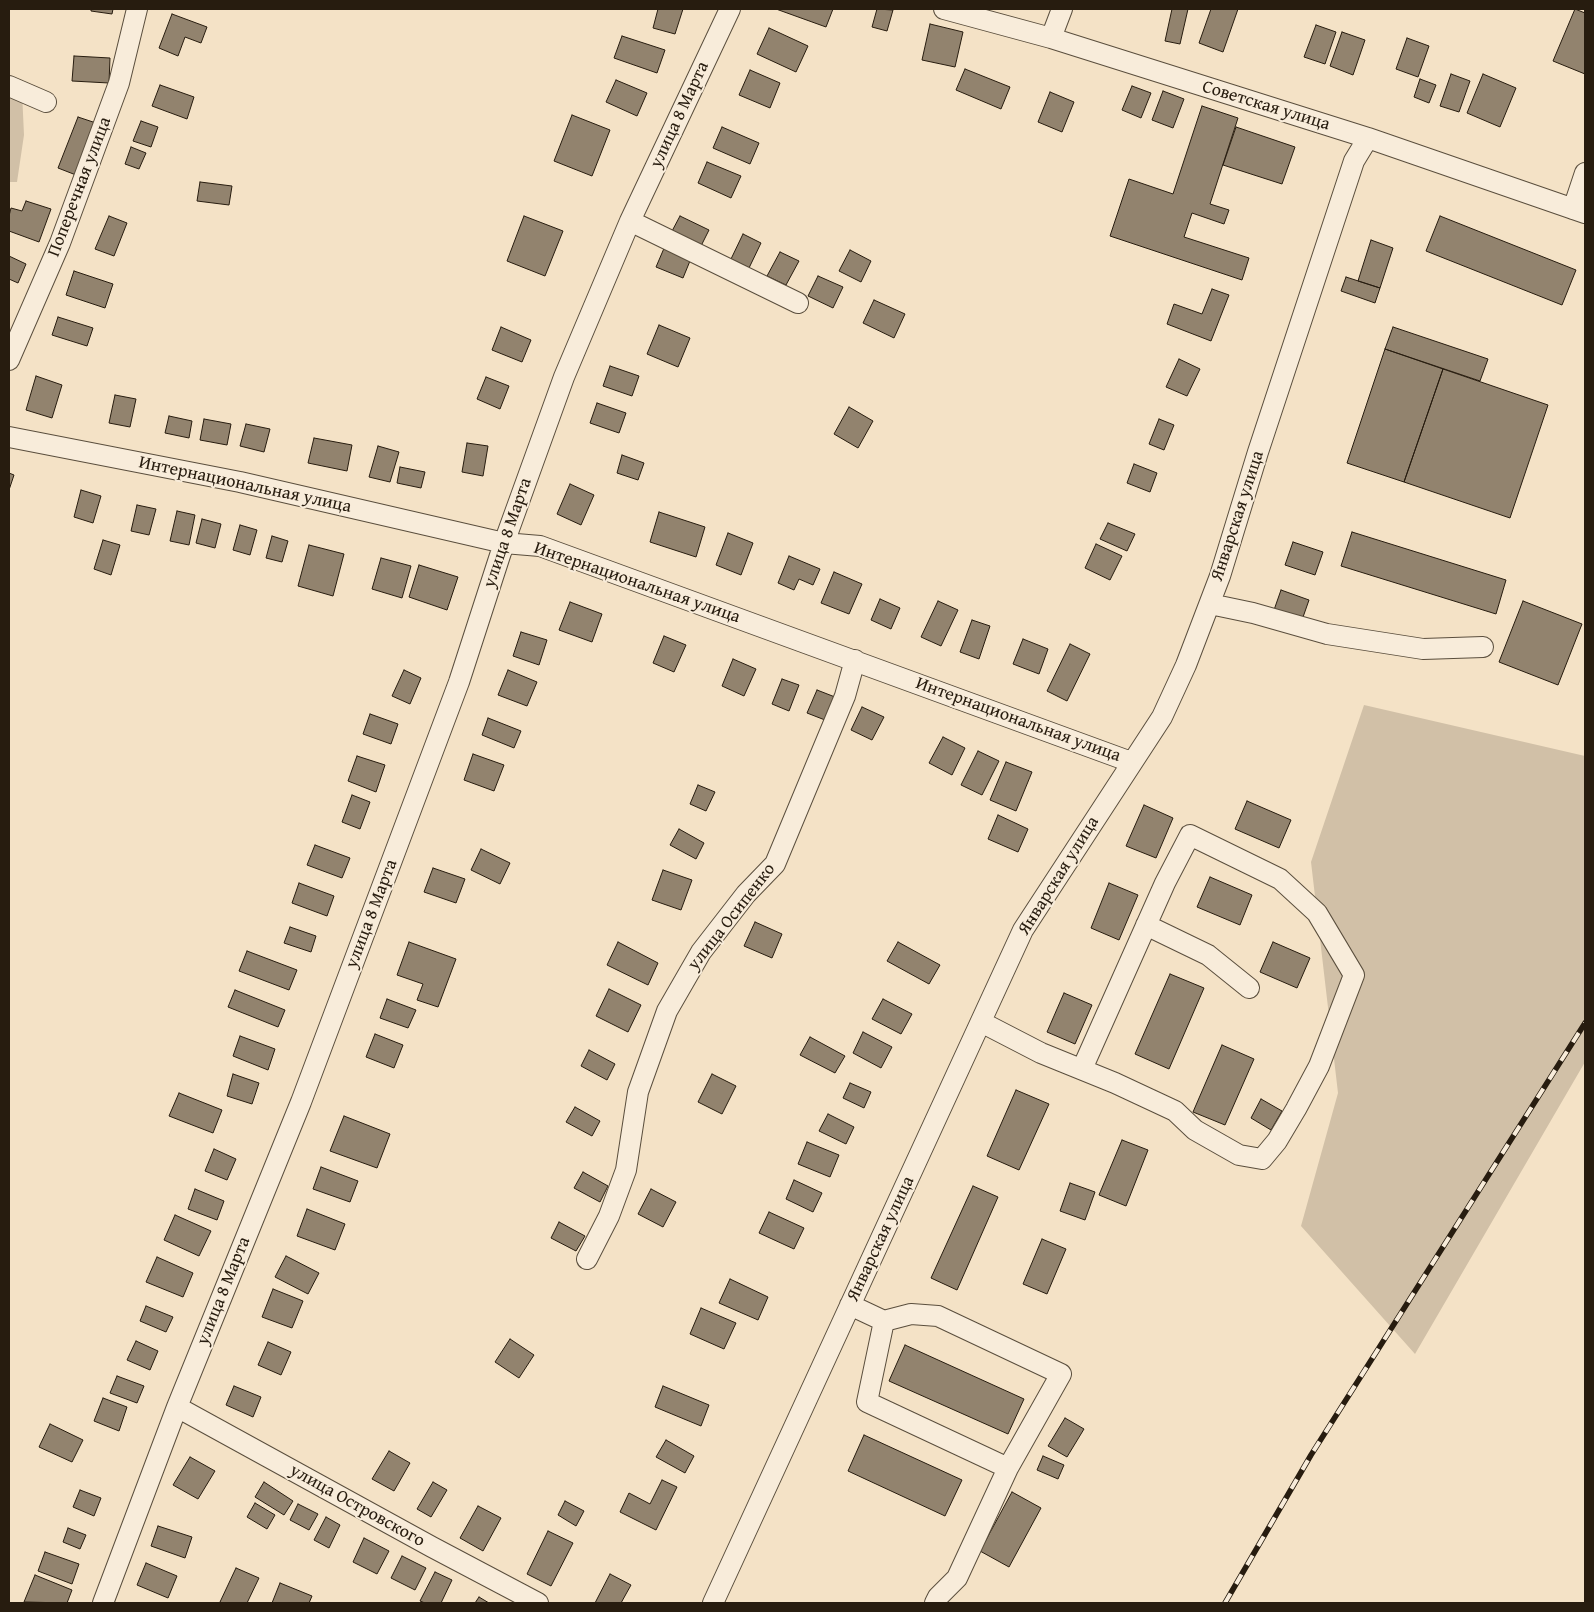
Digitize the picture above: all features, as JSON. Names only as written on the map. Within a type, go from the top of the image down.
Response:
[{"type":"street","name":"Поперечная улица","points":[[9,360],[60,242],[119,83],[136,9]]},
{"type":"street","name":"улица 8 Марта","points":[[103,1603],[177,1407],[301,1102],[459,682],[504,542],[564,377],[630,221],[730,9]]},
{"type":"street","name":"Советская улица","points":[[944,9],[1051,38],[1368,138],[1579,211]]},
{"type":"street","points":[[1051,38],[1062,9]]},
{"type":"street","points":[[9,86],[46,102]]},
{"type":"street","name":"Январская улица","points":[[713,1603],[1023,930],[1162,717],[1186,666],[1220,576],[1261,443],[1354,160],[1368,138]]},
{"type":"street","points":[[1579,211],[1585,173]]},
{"type":"street","points":[[630,221],[798,302]]},
{"type":"street","name":"Интернациональная улица","points":[[9,437],[240,482],[504,542],[540,546],[1131,762]]},
{"type":"street","points":[[1210,604],[1327,634],[1414,648],[1482,647]]},
{"type":"street","name":"улица Осипенко","points":[[587,1259],[609,1216],[626,1170],[638,1092],[667,1011],[701,952],[746,894],[775,864],[845,696],[855,660]]},
{"type":"street","points":[[981,1022],[1041,1053],[1082,1069],[1175,1111],[1195,1130],[1239,1155],[1262,1159],[1282,1133],[1319,1066],[1354,975],[1317,913],[1280,879],[1190,836],[1165,884],[1082,1069]]},
{"type":"street","points":[[1146,925],[1208,954],[1249,988]]},
{"type":"street","points":[[850,1305],[884,1321],[911,1314],[938,1316],[1061,1374],[1008,1468],[957,1578],[938,1597],[935,1603]]},
{"type":"street","points":[[884,1321],[867,1402],[1008,1468]]},
{"type":"street","name":"улица Островского","points":[[177,1407],[538,1603]]},
{"type":"shaded area","points":[[9,86],[22,92],[24,135],[17,182],[9,182]]},
{"type":"shaded area","points":[[1364,705],[1585,756],[1585,1062],[1415,1354],[1301,1226],[1338,1093],[1311,862]]},
{"type":"building","points":[[91,9],[113,9],[112,14],[91,11]]},
{"type":"building","points":[[658,9],[683,9],[675,34],[653,28]]},
{"type":"building","points":[[776,9],[833,9],[826,27]]},
{"type":"building","points":[[877,9],[893,10],[887,31],[872,27]]},
{"type":"building","points":[[1172,9],[1188,9],[1180,44],[1165,41]]},
{"type":"building","points":[[1211,9],[1238,9],[1223,52],[1199,43]]},
{"type":"building","points":[[1575,9],[1585,13],[1585,74],[1553,61]]},
{"type":"building","points":[[172,14],[207,27],[201,43],[185,37],[178,56],[159,48]]},
{"type":"building","points":[[930,24],[963,32],[955,67],[922,60]]},
{"type":"building","points":[[1316,25],[1336,32],[1325,64],[1304,57]]},
{"type":"building","points":[[769,28],[808,46],[796,72],[757,54]]},
{"type":"building","points":[[1342,32],[1365,40],[1353,75],[1330,66]]},
{"type":"building","points":[[622,36],[665,50],[657,73],[614,58]]},
{"type":"building","points":[[1407,38],[1429,46],[1418,77],[1396,69]]},
{"type":"building","points":[[74,56],[110,58],[109,83],[72,81]]},
{"type":"building","points":[[965,69],[1010,87],[1001,109],[956,90]]},
{"type":"building","points":[[750,70],[780,83],[770,108],[739,95]]},
{"type":"building","points":[[1451,74],[1470,81],[1459,112],[1440,106]]},
{"type":"building","points":[[1483,74],[1516,88],[1500,127],[1467,113]]},
{"type":"building","points":[[1420,79],[1436,85],[1429,103],[1414,97]]},
{"type":"building","points":[[616,80],[647,93],[637,116],[606,102]]},
{"type":"building","points":[[160,85],[194,97],[187,119],[152,106]]},
{"type":"building","points":[[1132,86],[1151,93],[1141,118],[1122,110]]},
{"type":"building","points":[[1163,91],[1184,99],[1173,128],[1152,120]]},
{"type":"building","points":[[1050,92],[1074,102],[1062,132],[1038,122]]},
{"type":"building","points":[[1202,106],[1238,118],[1210,204],[1229,210],[1224,224],[1192,213],[1184,237],[1249,258],[1242,280],[1110,236],[1129,179],[1173,194]]},
{"type":"building","points":[[572,115],[610,130],[592,176],[554,161]]},
{"type":"building","points":[[78,117],[96,123],[76,175],[58,168]]},
{"type":"building","points":[[141,121],[158,127],[151,147],[133,141]]},
{"type":"building","points":[[722,127],[759,143],[750,164],[713,148]]},
{"type":"building","points":[[1236,127],[1295,147],[1282,184],[1223,165]]},
{"type":"building","points":[[131,147],[146,153],[139,169],[125,164]]},
{"type":"building","points":[[707,162],[741,176],[731,198],[698,183]]},
{"type":"building","points":[[200,182],[232,186],[229,205],[197,201]]},
{"type":"building","points":[[26,201],[51,209],[39,242],[9,231],[11,208],[22,211]]},
{"type":"building","points":[[109,216],[127,223],[114,256],[95,249]]},
{"type":"building","points":[[524,216],[563,231],[545,276],[507,261]]},
{"type":"building","points":[[680,216],[709,230],[700,248],[671,233]]},
{"type":"building","points":[[1440,216],[1576,270],[1562,305],[1426,251]]},
{"type":"building","points":[[743,234],[761,243],[749,268],[731,259]]},
{"type":"building","points":[[1371,240],[1393,248],[1380,288],[1358,281]]},
{"type":"building","points":[[665,246],[692,256],[683,278],[656,267]]},
{"type":"building","points":[[850,250],[871,261],[861,282],[839,271]]},
{"type":"building","points":[[780,252],[799,261],[786,285],[767,276]]},
{"type":"building","points":[[9,256],[26,264],[18,283],[9,279]]},
{"type":"building","points":[[74,271],[113,284],[105,308],[66,295]]},
{"type":"building","points":[[818,276],[843,287],[833,308],[808,296]]},
{"type":"building","points":[[1346,277],[1380,288],[1375,303],[1341,291]]},
{"type":"building","points":[[1212,289],[1229,295],[1211,341],[1167,324],[1174,304],[1202,314]]},
{"type":"building","points":[[874,300],[905,314],[894,338],[863,323]]},
{"type":"building","points":[[58,317],[93,328],[87,346],[52,335]]},
{"type":"building","points":[[659,325],[690,338],[678,367],[647,354]]},
{"type":"building","points":[[501,327],[531,340],[522,362],[492,350]]},
{"type":"building","points":[[1393,327],[1488,359],[1480,381],[1385,349]]},
{"type":"building","points":[[1385,349],[1443,369],[1404,482],[1347,463]]},
{"type":"building","points":[[1179,359],[1200,369],[1187,396],[1166,387]]},
{"type":"building","points":[[610,366],[639,376],[632,396],[603,386]]},
{"type":"building","points":[[1443,369],[1548,405],[1510,518],[1404,482]]},
{"type":"building","points":[[36,376],[62,385],[52,418],[26,410]]},
{"type":"building","points":[[486,377],[509,386],[500,409],[477,399]]},
{"type":"building","points":[[115,395],[136,399],[130,427],[109,423]]},
{"type":"building","points":[[597,403],[626,413],[619,433],[590,423]]},
{"type":"building","points":[[849,407],[873,421],[858,448],[834,434]]},
{"type":"building","points":[[169,416],[192,421],[189,438],[165,433]]},
{"type":"building","points":[[204,419],[231,424],[227,445],[200,440]]},
{"type":"building","points":[[1159,419],[1174,425],[1164,450],[1149,444]]},
{"type":"building","points":[[246,424],[270,429],[264,452],[240,446]]},
{"type":"building","points":[[314,438],[352,445],[347,471],[308,463]]},
{"type":"building","points":[[467,443],[488,446],[483,476],[462,472]]},
{"type":"building","points":[[378,446],[399,452],[390,482],[369,477]]},
{"type":"building","points":[[622,455],[644,463],[638,480],[617,473]]},
{"type":"building","points":[[1134,464],[1157,473],[1150,492],[1127,483]]},
{"type":"building","points":[[400,467],[425,472],[421,488],[397,483]]},
{"type":"building","points":[[9,473],[14,475],[9,490]]},
{"type":"building","points":[[570,484],[594,495],[581,525],[557,514]]},
{"type":"building","points":[[81,490],[101,496],[93,523],[74,517]]},
{"type":"building","points":[[137,505],[156,509],[149,535],[131,531]]},
{"type":"building","points":[[177,511],[195,515],[189,545],[170,541]]},
{"type":"building","points":[[659,512],[705,527],[696,557],[650,542]]},
{"type":"building","points":[[202,519],[221,524],[215,548],[196,543]]},
{"type":"building","points":[[1108,523],[1135,534],[1127,551],[1100,539]]},
{"type":"building","points":[[240,525],[257,530],[250,555],[233,550]]},
{"type":"building","points":[[1352,532],[1506,580],[1496,614],[1341,566]]},
{"type":"building","points":[[728,533],[753,543],[741,575],[716,565]]},
{"type":"building","points":[[272,536],[288,541],[282,562],[266,558]]},
{"type":"building","points":[[103,540],[120,545],[111,575],[94,569]]},
{"type":"building","points":[[1293,542],[1323,552],[1315,575],[1285,565]]},
{"type":"building","points":[[1096,544],[1122,556],[1110,580],[1085,568]]},
{"type":"building","points":[[309,545],[344,554],[333,596],[298,586]]},
{"type":"building","points":[[789,556],[820,569],[813,585],[799,579],[794,590],[778,583]]},
{"type":"building","points":[[381,558],[411,566],[402,598],[372,589]]},
{"type":"building","points":[[419,565],[458,577],[447,610],[409,597]]},
{"type":"building","points":[[834,572],[862,584],[849,614],[821,603]]},
{"type":"building","points":[[1281,590],[1309,600],[1302,620],[1274,610]]},
{"type":"building","points":[[880,599],[900,608],[891,629],[871,620]]},
{"type":"building","points":[[938,601],[958,610],[941,646],[921,637]]},
{"type":"building","points":[[1523,601],[1582,624],[1558,685],[1499,662]]},
{"type":"building","points":[[570,602],[602,614],[592,642],[559,630]]},
{"type":"building","points":[[972,620],[990,626],[979,659],[960,652]]},
{"type":"building","points":[[521,632],[547,640],[539,665],[513,656]]},
{"type":"building","points":[[664,636],[686,645],[674,672],[653,663]]},
{"type":"building","points":[[1023,639],[1048,649],[1039,674],[1013,664]]},
{"type":"building","points":[[1070,644],[1090,654],[1067,701],[1047,691]]},
{"type":"building","points":[[733,659],[756,669],[744,696],[722,686]]},
{"type":"building","points":[[404,670],[421,678],[410,704],[392,696]]},
{"type":"building","points":[[508,670],[537,682],[527,706],[498,695]]},
{"type":"building","points":[[782,679],[799,685],[789,711],[772,704]]},
{"type":"building","points":[[817,690],[835,697],[825,720],[807,713]]},
{"type":"building","points":[[862,707],[884,717],[872,740],[851,730]]},
{"type":"building","points":[[370,714],[398,724],[391,744],[363,734]]},
{"type":"building","points":[[488,718],[521,731],[514,748],[482,735]]},
{"type":"building","points":[[943,737],[965,748],[952,775],[929,763]]},
{"type":"building","points":[[978,751],[999,761],[982,795],[961,785]]},
{"type":"building","points":[[473,754],[504,765],[494,791],[464,780]]},
{"type":"building","points":[[357,756],[385,765],[376,792],[348,781]]},
{"type":"building","points":[[1006,762],[1032,772],[1016,811],[990,800]]},
{"type":"building","points":[[698,785],[715,792],[706,811],[690,804]]},
{"type":"building","points":[[352,795],[370,802],[360,829],[342,822]]},
{"type":"building","points":[[1247,801],[1291,820],[1279,848],[1235,829]]},
{"type":"building","points":[[1144,805],[1173,818],[1156,858],[1126,846]]},
{"type":"building","points":[[998,815],[1028,829],[1018,852],[988,839]]},
{"type":"building","points":[[679,829],[704,843],[696,859],[670,845]]},
{"type":"building","points":[[315,845],[350,858],[342,878],[307,865]]},
{"type":"building","points":[[481,849],[510,863],[500,884],[471,870]]},
{"type":"building","points":[[433,868],[465,879],[456,903],[424,892]]},
{"type":"building","points":[[663,870],[692,880],[681,910],[652,900]]},
{"type":"building","points":[[1210,877],[1252,895],[1240,925],[1197,907]]},
{"type":"building","points":[[299,883],[334,896],[327,916],[292,903]]},
{"type":"building","points":[[1109,883],[1138,895],[1119,940],[1091,928]]},
{"type":"building","points":[[755,922],[782,934],[772,958],[744,946]]},
{"type":"building","points":[[290,927],[316,936],[311,952],[284,943]]},
{"type":"building","points":[[409,942],[456,959],[438,1007],[417,1000],[423,984],[397,975]]},
{"type":"building","points":[[618,942],[658,963],[648,985],[607,965]]},
{"type":"building","points":[[898,942],[940,965],[929,984],[887,961]]},
{"type":"building","points":[[1273,942],[1310,958],[1297,988],[1260,972]]},
{"type":"building","points":[[247,951],[297,970],[289,990],[239,971]]},
{"type":"building","points":[[1170,974],[1204,988],[1169,1069],[1135,1054]]},
{"type":"building","points":[[609,989],[641,1005],[628,1032],[596,1016]]},
{"type":"building","points":[[235,990],[285,1010],[278,1027],[228,1007]]},
{"type":"building","points":[[1064,993],[1092,1005],[1075,1044],[1047,1032]]},
{"type":"building","points":[[387,999],[416,1010],[408,1028],[380,1018]]},
{"type":"building","points":[[883,999],[912,1014],[901,1034],[872,1019]]},
{"type":"building","points":[[863,1032],[892,1047],[881,1068],[853,1053]]},
{"type":"building","points":[[375,1034],[403,1045],[394,1068],[366,1057]]},
{"type":"building","points":[[240,1036],[275,1049],[268,1070],[233,1056]]},
{"type":"building","points":[[810,1037],[845,1056],[835,1073],[800,1055]]},
{"type":"building","points":[[1222,1045],[1254,1059],[1225,1125],[1193,1112]]},
{"type":"building","points":[[589,1050],[615,1064],[607,1080],[581,1066]]},
{"type":"building","points":[[233,1074],[259,1083],[252,1104],[227,1096]]},
{"type":"building","points":[[712,1074],[736,1086],[722,1114],[698,1102]]},
{"type":"building","points":[[850,1083],[871,1092],[864,1108],[843,1098]]},
{"type":"building","points":[[1016,1090],[1049,1104],[1019,1170],[987,1156]]},
{"type":"building","points":[[179,1093],[222,1110],[213,1133],[169,1116]]},
{"type":"building","points":[[1261,1099],[1282,1111],[1271,1130],[1251,1118]]},
{"type":"building","points":[[575,1107],[600,1121],[592,1136],[566,1122]]},
{"type":"building","points":[[828,1114],[854,1127],[846,1144],[819,1131]]},
{"type":"building","points":[[344,1116],[390,1134],[377,1168],[330,1151]]},
{"type":"building","points":[[1122,1140],[1148,1150],[1126,1206],[1099,1195]]},
{"type":"building","points":[[807,1142],[839,1155],[830,1177],[798,1164]]},
{"type":"building","points":[[214,1149],[236,1159],[227,1180],[205,1171]]},
{"type":"building","points":[[321,1167],[358,1181],[350,1202],[313,1189]]},
{"type":"building","points":[[583,1172],[608,1186],[600,1202],[574,1188]]},
{"type":"building","points":[[794,1180],[822,1193],[813,1212],[786,1199]]},
{"type":"building","points":[[1070,1183],[1095,1192],[1085,1220],[1060,1211]]},
{"type":"building","points":[[973,1186],[998,1197],[957,1290],[931,1278]]},
{"type":"building","points":[[195,1189],[224,1201],[217,1220],[188,1209]]},
{"type":"building","points":[[651,1189],[676,1202],[663,1227],[638,1214]]},
{"type":"building","points":[[307,1209],[345,1224],[335,1250],[297,1236]]},
{"type":"building","points":[[769,1212],[804,1228],[794,1249],[759,1233]]},
{"type":"building","points":[[175,1215],[211,1231],[199,1256],[164,1240]]},
{"type":"building","points":[[559,1222],[585,1236],[576,1251],[551,1238]]},
{"type":"building","points":[[1042,1239],[1066,1249],[1047,1294],[1023,1284]]},
{"type":"building","points":[[286,1256],[319,1273],[308,1294],[275,1277]]},
{"type":"building","points":[[157,1257],[193,1273],[183,1297],[146,1282]]},
{"type":"building","points":[[730,1279],[768,1297],[758,1320],[719,1303]]},
{"type":"building","points":[[273,1289],[303,1301],[292,1328],[262,1317]]},
{"type":"building","points":[[146,1306],[173,1317],[166,1332],[140,1321]]},
{"type":"building","points":[[701,1308],[736,1323],[724,1349],[690,1334]]},
{"type":"building","points":[[510,1339],[534,1355],[519,1378],[495,1362]]},
{"type":"building","points":[[136,1341],[158,1351],[150,1370],[127,1360]]},
{"type":"building","points":[[268,1342],[291,1352],[281,1375],[258,1365]]},
{"type":"building","points":[[905,1345],[1024,1399],[1008,1434],[889,1381]]},
{"type":"building","points":[[117,1376],[144,1386],[137,1403],[110,1393]]},
{"type":"building","points":[[234,1386],[261,1397],[253,1417],[226,1405]]},
{"type":"building","points":[[663,1386],[709,1405],[701,1426],[655,1407]]},
{"type":"building","points":[[103,1398],[127,1407],[119,1431],[94,1421]]},
{"type":"building","points":[[1065,1418],[1084,1429],[1067,1457],[1048,1446]]},
{"type":"building","points":[[50,1424],[83,1440],[72,1462],[39,1447]]},
{"type":"building","points":[[864,1435],[962,1480],[945,1516],[848,1471]]},
{"type":"building","points":[[666,1440],[694,1456],[685,1473],[656,1457]]},
{"type":"building","points":[[389,1451],[410,1463],[394,1491],[372,1479]]},
{"type":"building","points":[[1043,1456],[1064,1465],[1058,1479],[1037,1470]]},
{"type":"building","points":[[190,1457],[215,1471],[198,1499],[173,1485]]},
{"type":"building","points":[[662,1480],[677,1487],[656,1530],[620,1512],[629,1493],[650,1504]]},
{"type":"building","points":[[264,1482],[293,1501],[284,1515],[255,1497]]},
{"type":"building","points":[[433,1482],[447,1490],[431,1517],[417,1509]]},
{"type":"building","points":[[80,1490],[101,1498],[94,1516],[73,1507]]},
{"type":"building","points":[[1012,1492],[1041,1508],[1009,1567],[980,1551]]},
{"type":"building","points":[[565,1501],[584,1511],[576,1526],[558,1515]]},
{"type":"building","points":[[255,1503],[275,1515],[267,1529],[247,1517]]},
{"type":"building","points":[[298,1504],[318,1514],[309,1530],[290,1520]]},
{"type":"building","points":[[478,1506],[501,1518],[483,1551],[460,1538]]},
{"type":"building","points":[[326,1517],[340,1525],[329,1548],[314,1540]]},
{"type":"building","points":[[158,1526],[192,1537],[185,1558],[151,1546]]},
{"type":"building","points":[[68,1528],[86,1535],[80,1549],[63,1542]]},
{"type":"building","points":[[548,1531],[573,1543],[551,1586],[527,1574]]},
{"type":"building","points":[[364,1538],[389,1551],[377,1574],[353,1562]]},
{"type":"building","points":[[45,1552],[79,1564],[72,1584],[38,1571]]},
{"type":"building","points":[[402,1556],[426,1568],[415,1590],[391,1578]]},
{"type":"building","points":[[146,1563],[177,1576],[168,1598],[137,1585]]},
{"type":"building","points":[[236,1568],[259,1578],[247,1603],[220,1602]]},
{"type":"building","points":[[435,1572],[452,1580],[441,1603],[425,1603],[420,1601]]},
{"type":"building","points":[[610,1574],[631,1585],[621,1603],[595,1603]]},
{"type":"building","points":[[35,1575],[72,1590],[67,1603],[24,1602]]},
{"type":"building","points":[[280,1583],[312,1596],[309,1603],[272,1603]]},
{"type":"building","points":[[479,1597],[489,1603],[475,1603]]},
{"type":"railway","points":[[1225,1603],[1311,1455],[1585,1023]]}]
